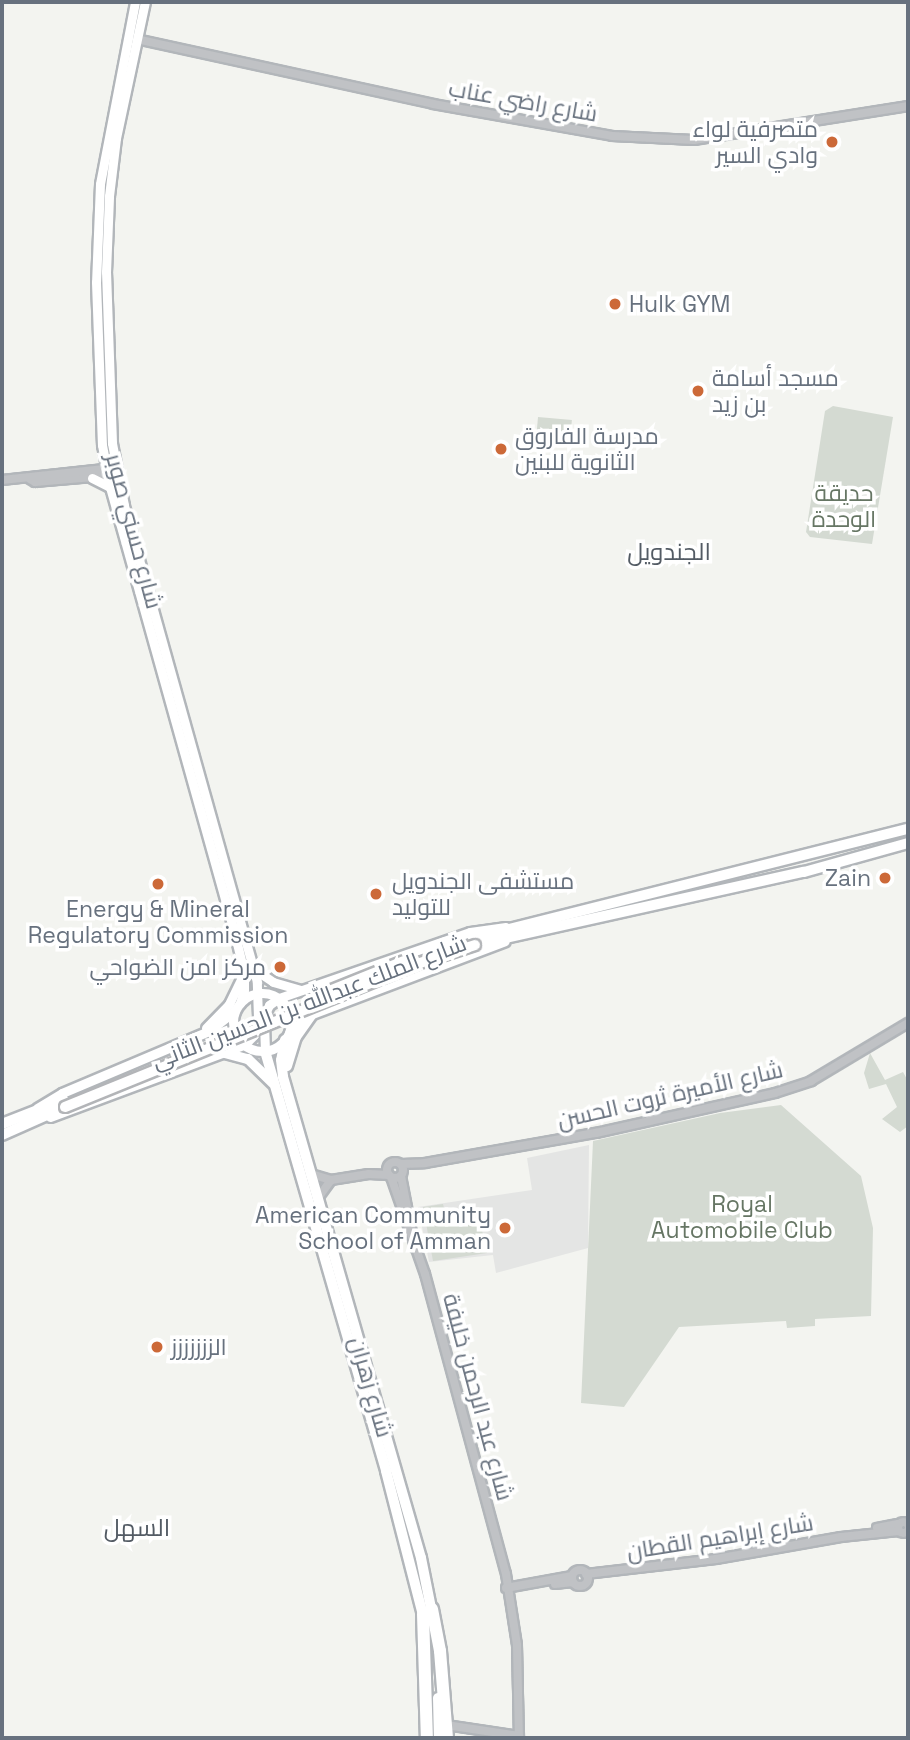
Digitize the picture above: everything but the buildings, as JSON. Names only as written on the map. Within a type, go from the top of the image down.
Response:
[{"type":"highway","name":"شارع الملك عبدالله بن الحسين الثاني","points":[[2,1135],[36,1115],[64,1103],[474,941],[908,829]]},
{"type":"highway","name":"شارع الملك عبدالله بن الحسين الثاني","points":[[511,931],[804,873],[908,843]]},
{"type":"highway","name":"شارع الملك عبدالله بن الحسين الثاني","points":[[2,1124],[36,1115]]},
{"type":"highway","points":[[427,1611],[440,1651],[447,1732]]},
{"type":"highway","points":[[427,1611],[427,1738]]},
{"type":"main road","name":"شارع حسني صوبر","points":[[119,100],[135,2]]},
{"type":"main road","name":"شارع حسني صوبر","points":[[145,2],[100,184],[96,247],[100,407],[111,472],[249,971],[259,993],[256,1030],[244,1045]]},
{"type":"main road","name":"شارع حسني صوبر","points":[[111,472],[110,486],[184,729]]},
{"type":"main road","points":[[92,478],[110,486]]},
{"type":"main road","points":[[265,1051],[264,1015],[269,1005],[279,998],[306,991],[470,932],[511,931]]},
{"type":"main road","points":[[265,1051],[312,1014],[498,944],[511,931]]},
{"type":"main road","name":"شارع حسني صوبر","points":[[238,1007],[249,971]]},
{"type":"main road","points":[[199,1035],[229,1004],[249,971],[273,982],[306,991]]},
{"type":"main road","points":[[306,991],[301,1007],[304,1012],[312,1014]]},
{"type":"main road","points":[[36,1115],[62,1093],[209,1031],[259,993],[279,998],[289,1011],[287,1036]]},
{"type":"main road","points":[[238,1007],[234,1028],[244,1045]]},
{"type":"main road","points":[[292,1111],[288,1058],[299,1030],[312,1014]]},
{"type":"main road","points":[[209,1031],[220,1040],[219,1053]]},
{"type":"main road","name":"شارع زهران","points":[[287,1036],[281,1069],[421,1558],[439,1738]]},
{"type":"main road","points":[[36,1115],[73,1111],[244,1045],[265,1051]]},
{"type":"main road","name":"شارع زهران","points":[[265,1051],[427,1611],[433,1738]]},
{"type":"main road","points":[[219,1053],[251,1062],[277,1089]]},
{"type":"street","name":"شارع راضي عناب","points":[[136,39],[433,104],[612,136],[694,139],[908,106]]},
{"type":"street","points":[[30,479],[35,482],[92,478],[111,472]]},
{"type":"street","points":[[2,480],[111,472]]},
{"type":"street","name":"شارع الأميرة ثروت الحسن","points":[[402,1171],[425,1163],[596,1133],[775,1093],[811,1081],[908,1023]]},
{"type":"street","points":[[390,1163],[402,1171]]},
{"type":"street","points":[[369,1174],[390,1163]]},
{"type":"street","points":[[390,1163],[387,1169],[390,1176]]},
{"type":"street","points":[[311,1174],[331,1180],[369,1174],[390,1176],[402,1171]]},
{"type":"street","name":"شارع عبد الرحمن خليفة","points":[[402,1171],[415,1248]]},
{"type":"street","name":"شارع عبد الرحمن خليفة","points":[[390,1176],[415,1248],[508,1590],[515,1627],[519,1737]]},
{"type":"street","points":[[318,1198],[331,1180]]},
{"type":"street","name":"شارع إبراهيم القطان","points":[[508,1590],[572,1579],[579,1571],[587,1577],[904,1526]]},
{"type":"street","points":[[447,1732],[519,1737]]},
{"type":"shaded area","name":"American Community School of Amman","points":[[589,1145],[588,1248],[496,1273],[493,1255],[429,1262],[418,1207],[532,1190],[527,1158]]},
{"type":"green space","name":"حديقة الوحدة","points":[[833,406],[893,417],[872,544],[810,537],[806,532],[825,411]]},
{"type":"green space","points":[[538,417],[572,420],[570,436],[537,433]]},
{"type":"green space","points":[[870,1053],[885,1080],[903,1072],[908,1081],[908,1126],[900,1132],[882,1119],[897,1107],[886,1084],[869,1089],[864,1073]]},
{"type":"green space","name":"Royal Automobile Club","points":[[781,1105],[861,1176],[873,1228],[871,1316],[815,1319],[815,1326],[787,1328],[786,1321],[679,1327],[624,1407],[581,1403],[593,1141],[720,1113]]},
{"type":"green space","points":[[443,1204],[446,1216],[478,1212],[487,1253],[433,1261],[423,1207]]},
{"type":"place","name":"متصرفية لواء وادي السير","points":[[832,142]]},
{"type":"place","name":"Hulk GYM","points":[[615,304]]},
{"type":"place","name":"مسجد أسامة بن زيد","points":[[698,391]]},
{"type":"place","name":"مدرسة الفاروق الثانوية للبنين","points":[[501,449]]},
{"type":"place","name":"Zain","points":[[885,878]]},
{"type":"place","name":"Energy & Mineral Regulatory Commission","points":[[158,884]]},
{"type":"place","name":"مستشفى الجندويل للتوليد","points":[[376,894]]},
{"type":"place","name":"مركز امن الضواحي","points":[[280,967]]},
{"type":"place","name":"American Community School of Amman","points":[[505,1228]]},
{"type":"place","name":"الززززززز","points":[[157,1347]]},
{"type":"district","name":"الجندويل","points":[[669,552]]},
{"type":"district","name":"السهل","points":[[137,1528]]}]
